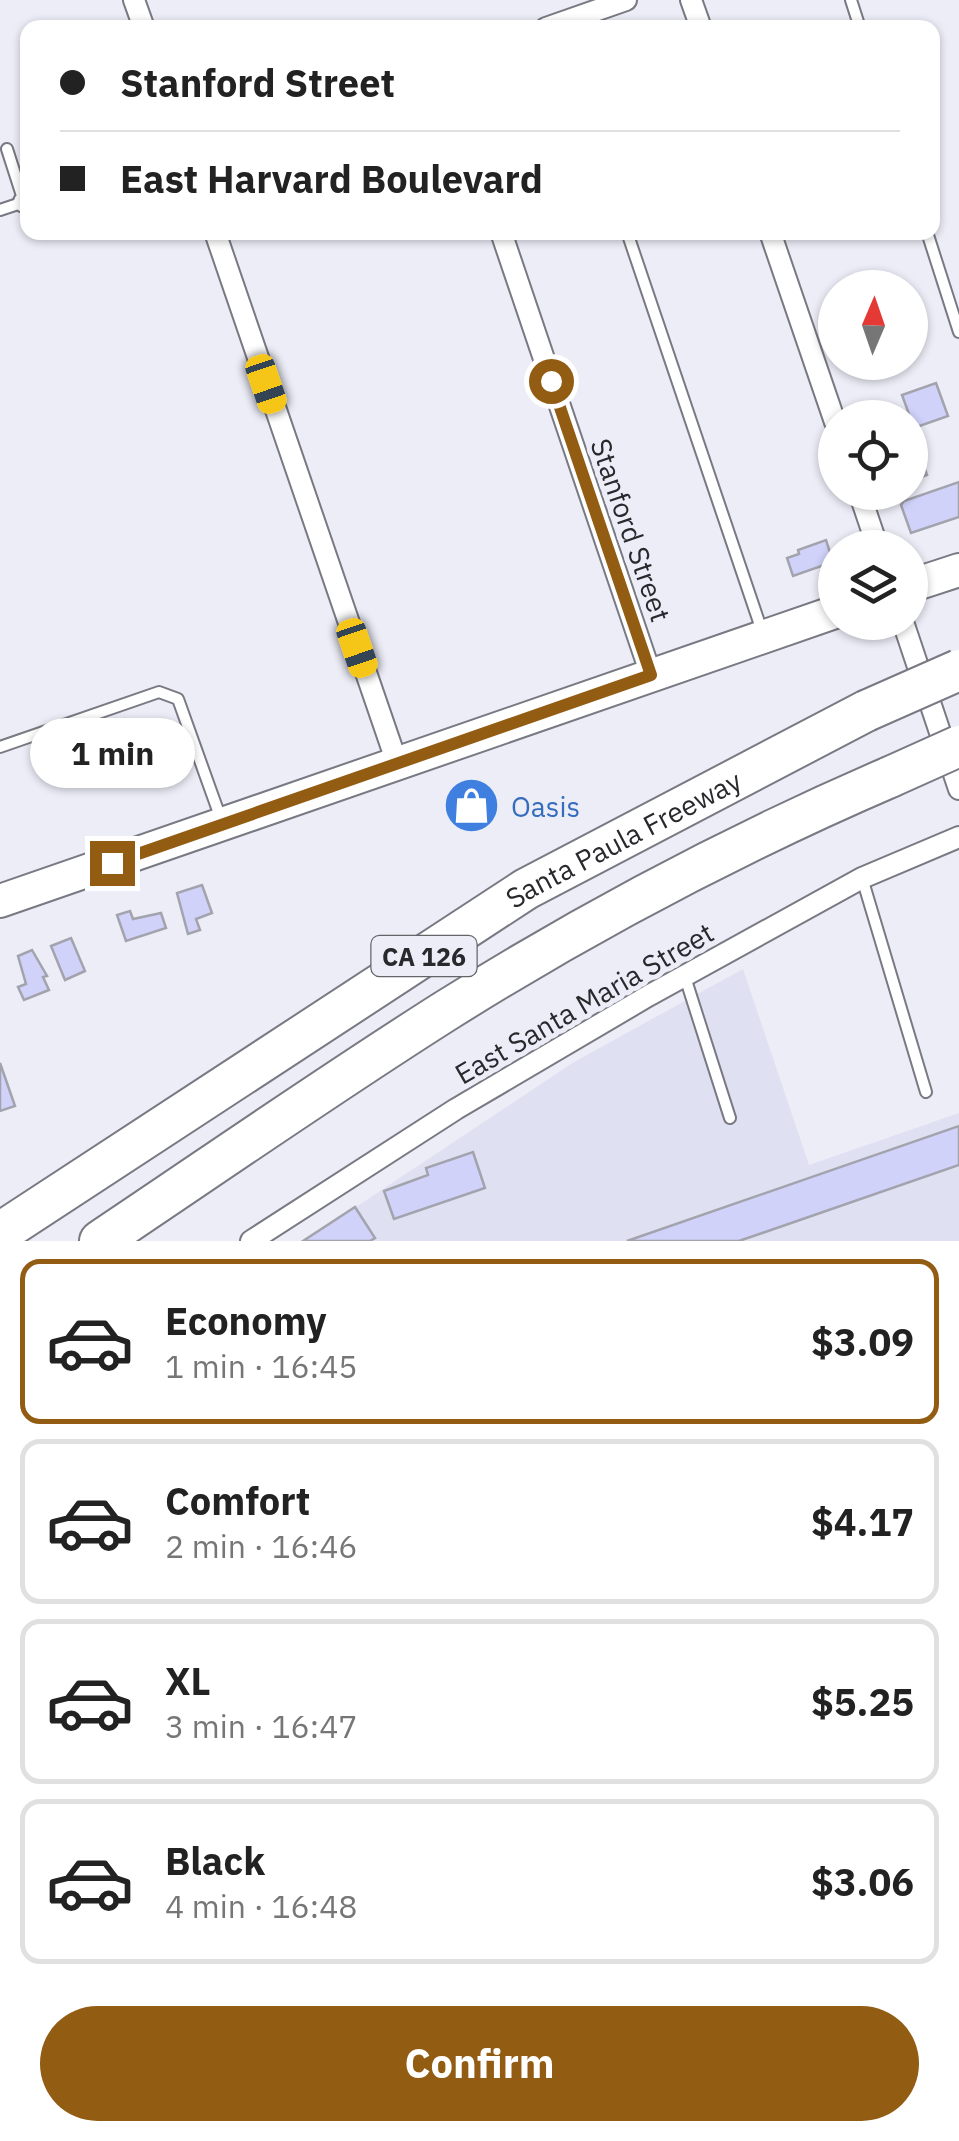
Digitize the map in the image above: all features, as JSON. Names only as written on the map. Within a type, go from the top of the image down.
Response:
[{"type":"highway","name":"Santa Paula Freeway","points":[[0,1232],[526,889],[866,711],[959,670]]},
{"type":"highway","name":"CA 126","points":[[100,1241],[448,1010],[600,920],[778,826],[959,746]]},
{"type":"main road","points":[[928,580],[959,570]]},
{"type":"main road","points":[[0,902],[818,618]]},
{"type":"street","points":[[571,20],[626,0]]},
{"type":"street","points":[[218,240],[397,762]]},
{"type":"street","name":"Stanford Street","points":[[504,240],[651,675]]},
{"type":"street","points":[[773,240],[827,400]]},
{"type":"street","points":[[909,640],[959,789]]},
{"type":"street","name":"East Santa Maria Street","points":[[251,1241],[456,1109],[684,976],[862,878],[959,838]]},
{"type":"lane","points":[[7,149],[20,185]]},
{"type":"lane","points":[[631,240],[764,637]]},
{"type":"lane","points":[[930,240],[959,332]]},
{"type":"lane","points":[[0,747],[159,692],[178,699],[223,825]]},
{"type":"lane","points":[[862,878],[926,1092]]},
{"type":"lane","points":[[684,976],[730,1118]]},
{"type":"shaded area","points":[[743,969],[809,1165],[959,1113],[959,1241],[305,1241],[574,1062]]},
{"type":"building","points":[[936,383],[948,416],[928,423],[928,400],[904,400],[902,395]]},
{"type":"building","points":[[959,482],[959,517],[910,530],[903,510],[928,510],[928,493]]},
{"type":"building","points":[[818,543],[818,567],[793,576],[787,558],[799,554],[798,550]]},
{"type":"building","points":[[202,885],[212,913],[196,919],[200,930],[188,934],[177,893]]},
{"type":"building","points":[[130,911],[133,919],[161,913],[166,928],[126,941],[117,915]]},
{"type":"building","points":[[71,938],[85,971],[65,980],[51,946]]},
{"type":"building","points":[[32,950],[47,976],[43,977],[49,990],[24,1000],[18,987],[26,984],[18,956]]},
{"type":"building","points":[[0,1063],[15,1106],[0,1111]]},
{"type":"building","points":[[959,1126],[959,1165],[739,1241],[627,1241]]},
{"type":"building","points":[[473,1152],[485,1188],[394,1219],[384,1191],[428,1175],[426,1168]]},
{"type":"building","points":[[355,1207],[375,1238],[303,1241]]},
{"type":"place","name":"Oasis","points":[[472,806]]},
{"type":"route","points":[[112,863],[651,675],[551,381]]}]
